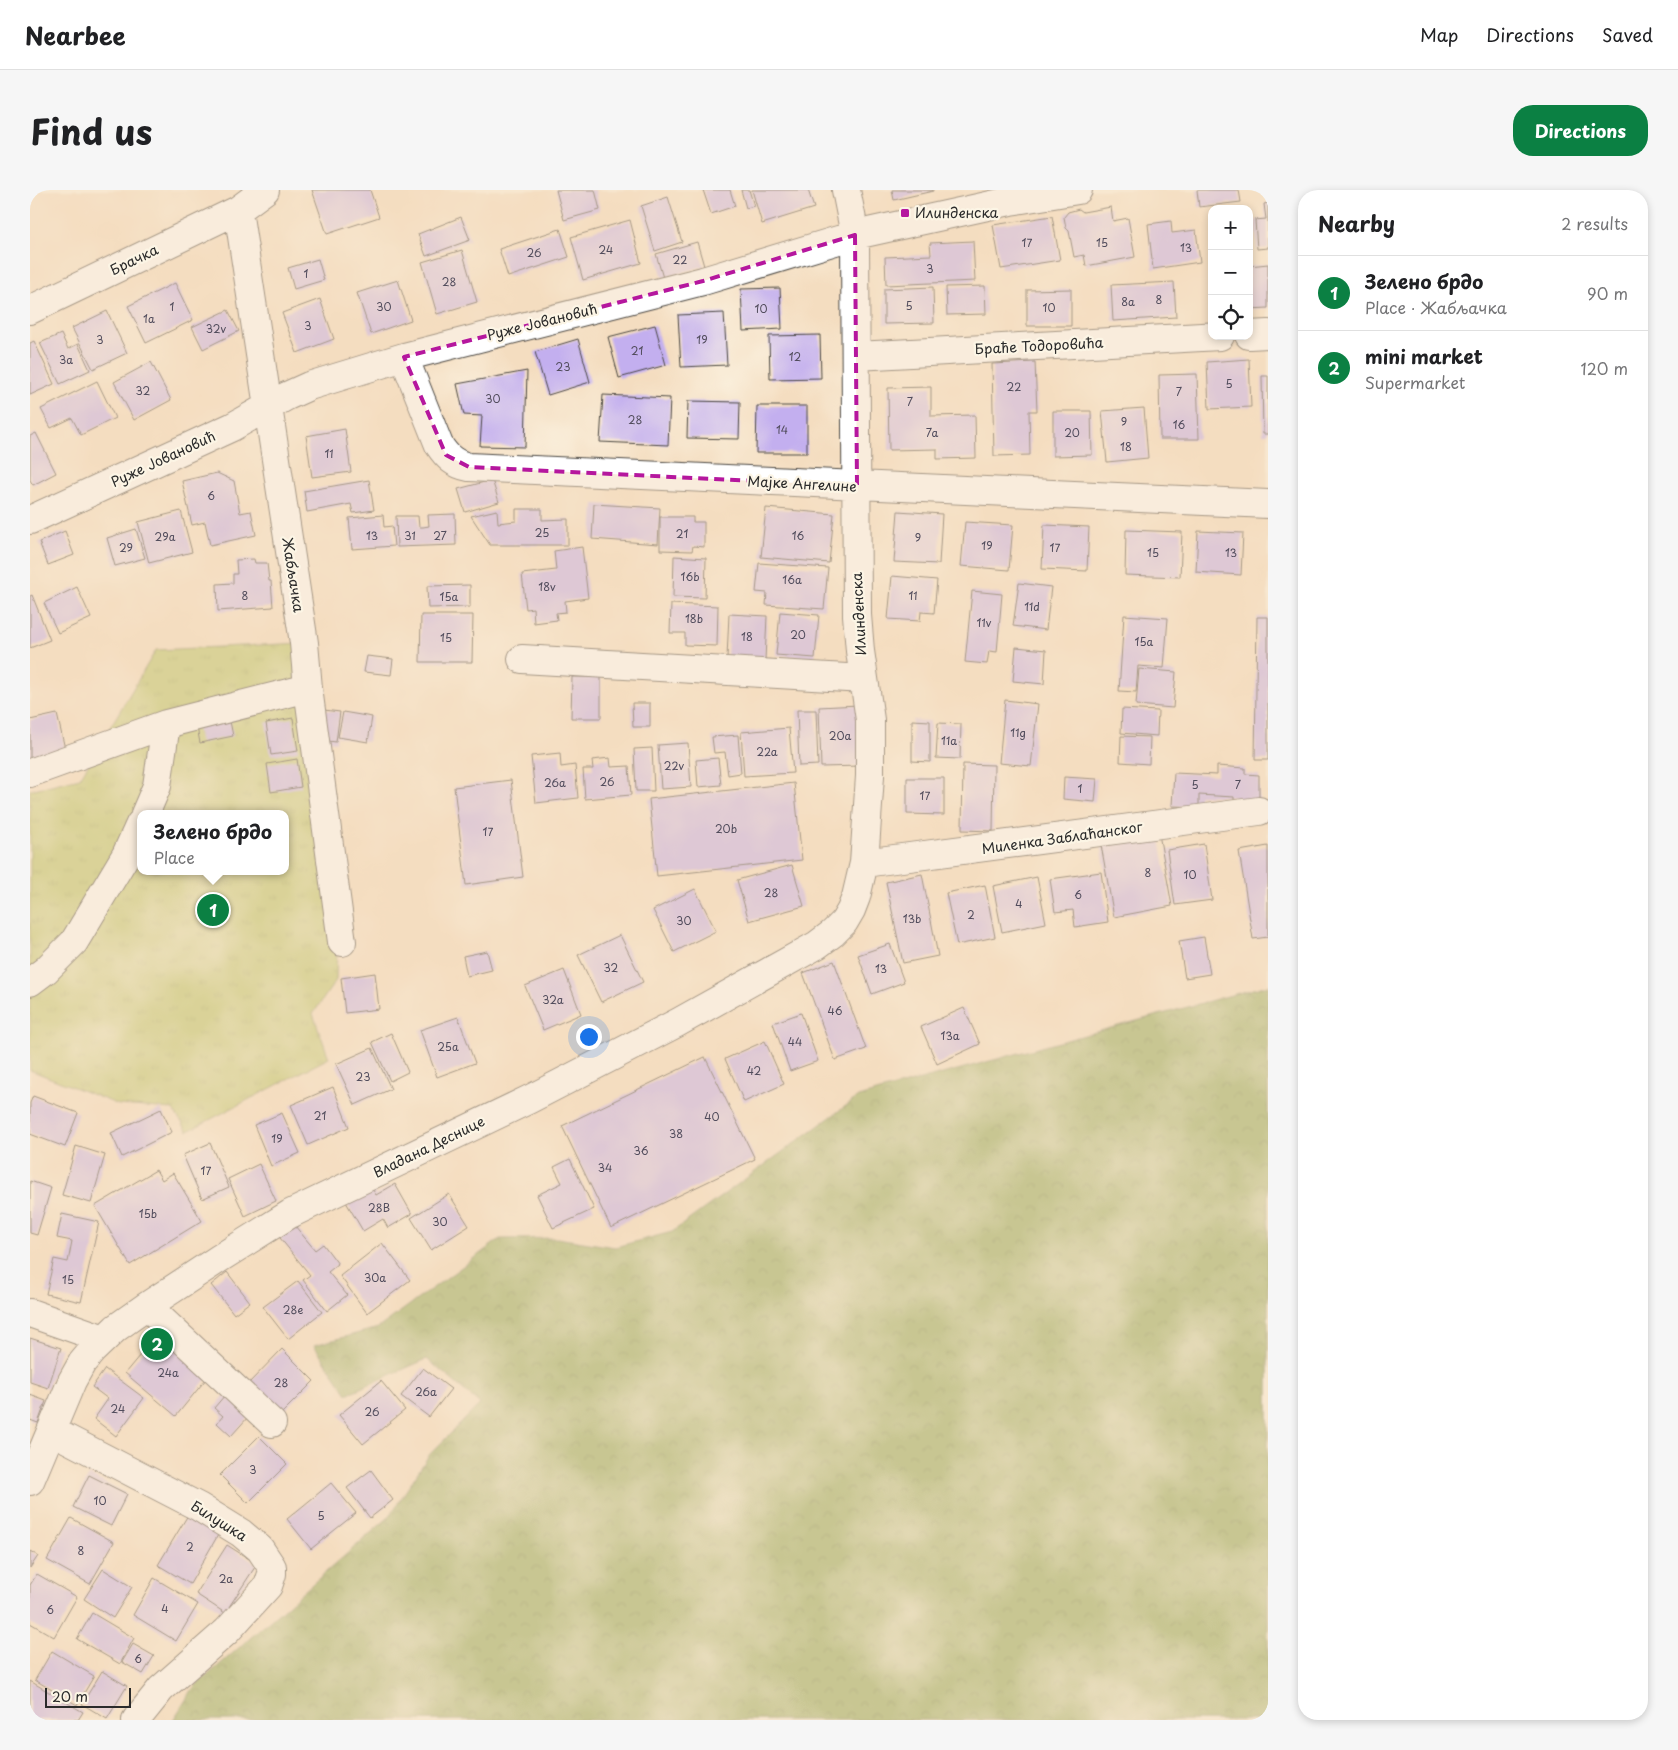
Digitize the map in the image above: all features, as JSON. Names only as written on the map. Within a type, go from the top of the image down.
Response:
[{"type":"street","name":"Брачка","points":[[30,310],[238,210],[265,190]]},
{"type":"street","name":"Илинденска","points":[[833,933],[844,922],[856,897],[864,863],[870,776],[870,720],[857,615],[855,235],[846,190]]},
{"type":"street","name":"Руже Јовановић","points":[[30,520],[232,427],[268,406],[309,386],[404,358],[703,281],[855,235],[1010,201],[1078,190]]},
{"type":"street","name":"Жабљачка","points":[[238,210],[304,643],[342,942]]},
{"type":"street","points":[[1253,335],[1268,334]]},
{"type":"street","name":"Браће Тодоровића","points":[[857,356],[1208,337]]},
{"type":"street","name":"Мајке Ангелине","points":[[404,358],[440,445],[452,462],[461,466],[1268,504]]},
{"type":"street","points":[[522,659],[864,679]]},
{"type":"street","points":[[30,773],[166,724],[310,700]]},
{"type":"street","points":[[147,810],[157,786],[166,724]]},
{"type":"street","name":"Миленка Заблаћанског","points":[[864,863],[1260,811]]},
{"type":"street","points":[[30,982],[46,970],[74,942],[126,855],[137,831]]},
{"type":"street","name":"Владана Деснице","points":[[30,1481],[72,1381],[82,1363],[116,1328],[147,1306],[290,1214],[530,1099],[678,1023],[800,955],[833,933]]},
{"type":"street","points":[[147,1306],[272,1424]]},
{"type":"street","points":[[30,1313],[104,1339]]},
{"type":"street","name":"Билушка","points":[[52,1432],[199,1508],[233,1528],[260,1549],[272,1567],[268,1586],[227,1631],[161,1688],[136,1720]]},
{"type":"highlighted area","points":[[855,235],[857,486],[469,467],[446,455],[404,357],[703,281]]},
{"type":"green space","points":[[304,643],[338,914],[336,980],[313,1014],[329,1058],[188,1131],[172,1109],[119,1105],[30,1070],[30,790],[80,778],[156,650]]},
{"type":"green space","points":[[1268,985],[1268,1720],[173,1720],[194,1687],[389,1517],[429,1455],[480,1404],[427,1359],[347,1394],[314,1345],[378,1328],[500,1239],[557,1238],[615,1247],[672,1232],[858,1097]]},
{"type":"building","points":[[312,190],[370,190],[379,217],[327,234]]},
{"type":"building","points":[[556,190],[595,190],[600,210],[564,220]]},
{"type":"building","points":[[703,190],[730,190],[735,206],[711,214]]},
{"type":"building","points":[[741,190],[749,190],[754,206],[746,208]]},
{"type":"building","points":[[752,190],[808,190],[814,208],[762,224]]},
{"type":"building","points":[[892,190],[933,190],[933,191],[894,200]]},
{"type":"building","points":[[1197,190],[1239,190],[1241,202],[1199,207]]},
{"type":"building","points":[[668,197],[682,242],[655,251],[641,206]]},
{"type":"building","points":[[1268,203],[1268,248],[1257,249],[1255,220],[1266,219],[1264,204]]},
{"type":"building","points":[[1111,207],[1113,221],[1128,218],[1135,257],[1086,266],[1084,255],[1074,257],[1064,217],[1068,212],[1079,209],[1083,212]]},
{"type":"building","points":[[1052,216],[1060,260],[1001,269],[993,225]]},
{"type":"building","points":[[461,217],[470,240],[426,256],[418,234]]},
{"type":"building","points":[[630,220],[641,263],[583,280],[571,237]]},
{"type":"building","points":[[1171,221],[1172,233],[1196,230],[1200,262],[1153,269],[1148,224]]},
{"type":"building","points":[[560,229],[569,257],[508,277],[499,249]]},
{"type":"building","points":[[973,241],[975,281],[886,285],[885,257],[931,255],[930,243]]},
{"type":"building","points":[[697,242],[704,266],[663,278],[656,254]]},
{"type":"building","points":[[462,250],[477,302],[437,314],[422,262]]},
{"type":"building","points":[[318,259],[324,280],[294,289],[288,268]]},
{"type":"building","points":[[1268,264],[1268,308],[1253,309],[1253,266]]},
{"type":"building","points":[[398,280],[411,320],[371,334],[357,293]]},
{"type":"building","points":[[1174,282],[1176,317],[1113,321],[1111,285]]},
{"type":"building","points":[[175,283],[193,320],[146,343],[128,306]]},
{"type":"building","points":[[985,286],[986,314],[947,315],[946,287]]},
{"type":"building","points":[[933,287],[934,323],[884,324],[884,289]]},
{"type":"building","points":[[780,288],[782,329],[743,331],[741,289]]},
{"type":"building","points":[[1071,289],[1071,326],[1027,326],[1027,290]]},
{"type":"building","points":[[320,299],[334,339],[297,353],[282,313]]},
{"type":"building","points":[[228,310],[239,331],[203,349],[192,327]]},
{"type":"building","points":[[107,311],[127,353],[93,369],[72,328]]},
{"type":"building","points":[[724,313],[727,365],[681,367],[678,315]]},
{"type":"building","points":[[655,325],[666,365],[619,378],[608,337]]},
{"type":"building","points":[[61,334],[68,349],[78,344],[90,370],[60,384],[40,343]]},
{"type":"building","points":[[820,335],[821,378],[770,379],[769,336]]},
{"type":"building","points":[[578,339],[590,382],[548,395],[535,352]]},
{"type":"building","points":[[34,341],[54,384],[30,395],[30,343]]},
{"type":"building","points":[[1249,359],[1251,407],[1209,409],[1207,362]]},
{"type":"building","points":[[151,362],[171,400],[134,420],[114,382]]},
{"type":"building","points":[[1035,362],[1037,411],[1029,411],[1030,455],[994,456],[992,364]]},
{"type":"building","points":[[527,371],[525,447],[480,446],[482,416],[464,415],[457,384]]},
{"type":"building","points":[[1197,374],[1199,439],[1160,439],[1159,375]]},
{"type":"building","points":[[1262,376],[1268,376],[1268,434],[1263,434]]},
{"type":"building","points":[[97,381],[115,418],[81,435],[72,418],[51,428],[41,409]]},
{"type":"building","points":[[931,387],[931,416],[975,415],[976,458],[937,459],[937,449],[889,450],[888,388]]},
{"type":"building","points":[[603,395],[670,398],[668,445],[600,442]]},
{"type":"building","points":[[688,401],[740,402],[739,439],[687,438]]},
{"type":"building","points":[[757,406],[807,406],[807,453],[756,453]]},
{"type":"building","points":[[1144,408],[1148,458],[1107,462],[1102,411]]},
{"type":"building","points":[[1053,411],[1091,411],[1092,455],[1053,456]]},
{"type":"building","points":[[345,429],[351,472],[312,477],[306,436]]},
{"type":"building","points":[[36,433],[56,473],[33,485],[30,480],[30,436]]},
{"type":"building","points":[[217,473],[234,481],[240,513],[251,511],[256,535],[210,545],[205,522],[192,525],[182,481]]},
{"type":"building","points":[[369,480],[374,510],[353,513],[351,504],[307,512],[304,491]]},
{"type":"building","points":[[492,480],[499,502],[465,512],[458,489]]},
{"type":"building","points":[[594,504],[660,508],[658,544],[592,539]]},
{"type":"building","points":[[766,508],[834,514],[829,563],[761,557]]},
{"type":"building","points":[[516,509],[542,509],[542,520],[568,519],[568,545],[490,545],[471,516],[497,510],[498,523],[516,521]]},
{"type":"building","points":[[181,511],[192,552],[149,563],[138,522]]},
{"type":"building","points":[[898,511],[942,514],[939,564],[894,562]]},
{"type":"building","points":[[455,514],[456,545],[397,547],[396,516],[418,516],[419,527],[423,527],[429,526],[428,515]]},
{"type":"building","points":[[383,515],[384,527],[392,526],[394,546],[352,549],[349,518]]},
{"type":"building","points":[[660,517],[693,517],[693,522],[704,522],[704,547],[693,546],[692,551],[660,550]]},
{"type":"building","points":[[965,522],[1013,525],[1009,570],[961,566]]},
{"type":"building","points":[[1044,525],[1089,527],[1087,571],[1042,569]]},
{"type":"building","points":[[136,529],[145,558],[115,566],[107,538]]},
{"type":"building","points":[[1126,530],[1182,532],[1180,577],[1125,575]]},
{"type":"building","points":[[65,531],[74,555],[48,565],[39,542]]},
{"type":"building","points":[[1198,531],[1243,533],[1241,575],[1196,572]]},
{"type":"building","points":[[582,547],[588,598],[565,601],[566,612],[556,613],[557,620],[534,623],[533,608],[526,609],[522,574],[556,570],[554,551]]},
{"type":"building","points":[[674,556],[706,558],[705,598],[673,597]]},
{"type":"building","points":[[254,559],[255,563],[267,563],[269,581],[271,581],[273,607],[218,611],[217,584],[233,583],[233,574],[237,574],[236,560]]},
{"type":"building","points":[[759,563],[828,568],[824,609],[766,605],[767,593],[756,592]]},
{"type":"building","points":[[892,576],[937,580],[934,613],[921,612],[920,621],[888,619]]},
{"type":"building","points":[[1019,583],[1051,587],[1046,630],[1013,626]]},
{"type":"building","points":[[470,585],[470,607],[428,608],[427,586]]},
{"type":"building","points":[[77,587],[91,618],[58,633],[44,603]]},
{"type":"building","points":[[972,591],[1002,594],[997,652],[989,651],[987,664],[965,662]]},
{"type":"building","points":[[32,595],[50,640],[30,648],[30,596]]},
{"type":"building","points":[[671,604],[718,606],[717,646],[685,645],[685,633],[670,633]]},
{"type":"building","points":[[780,612],[819,615],[815,658],[776,655]]},
{"type":"building","points":[[729,614],[767,616],[765,660],[727,658]]},
{"type":"building","points":[[421,615],[473,615],[472,662],[420,662]]},
{"type":"building","points":[[1124,615],[1168,618],[1164,668],[1138,666],[1136,692],[1119,691]]},
{"type":"building","points":[[1257,617],[1268,617],[1268,760],[1255,760]]},
{"type":"building","points":[[1016,647],[1046,650],[1044,684],[1013,681]]},
{"type":"building","points":[[367,656],[393,659],[391,675],[364,672]]},
{"type":"building","points":[[1139,669],[1176,672],[1173,708],[1136,705]]},
{"type":"building","points":[[572,677],[601,677],[601,718],[571,718]]},
{"type":"building","points":[[1005,700],[1038,704],[1031,766],[999,763]]},
{"type":"building","points":[[632,703],[650,703],[650,727],[633,727]]},
{"type":"building","points":[[859,705],[861,766],[821,767],[819,707]]},
{"type":"building","points":[[1122,709],[1158,711],[1157,736],[1121,733]]},
{"type":"building","points":[[324,710],[340,712],[336,742],[321,740]]},
{"type":"building","points":[[797,710],[816,710],[818,765],[799,766]]},
{"type":"building","points":[[343,712],[372,717],[368,742],[338,737]]},
{"type":"building","points":[[57,714],[65,749],[30,758],[30,720]]},
{"type":"building","points":[[229,716],[233,736],[200,743],[196,722]]},
{"type":"building","points":[[293,718],[298,751],[271,755],[266,723]]},
{"type":"building","points":[[912,720],[930,721],[930,762],[912,761]]},
{"type":"building","points":[[938,723],[961,724],[960,759],[936,758]]},
{"type":"building","points":[[789,728],[793,773],[744,776],[741,732]]},
{"type":"building","points":[[738,735],[741,773],[728,775],[725,752],[714,753],[712,737]]},
{"type":"building","points":[[1121,736],[1150,737],[1149,764],[1120,762]]},
{"type":"building","points":[[688,743],[691,787],[661,789],[658,745]]},
{"type":"building","points":[[652,748],[654,791],[636,791],[634,749]]},
{"type":"building","points":[[560,753],[561,767],[575,765],[578,798],[536,803],[531,756]]},
{"type":"building","points":[[610,758],[611,767],[629,766],[631,795],[585,799],[583,769],[593,769],[592,760]]},
{"type":"building","points":[[718,758],[721,785],[698,787],[696,760]]},
{"type":"building","points":[[297,759],[301,787],[271,792],[267,764]]},
{"type":"building","points":[[963,764],[994,765],[993,831],[962,830]]},
{"type":"building","points":[[1217,766],[1245,768],[1245,774],[1259,775],[1259,801],[1199,795],[1199,807],[1172,806],[1174,773],[1217,775]]},
{"type":"building","points":[[1064,777],[1097,779],[1095,802],[1063,799]]},
{"type":"building","points":[[907,778],[944,778],[944,815],[907,814]]},
{"type":"building","points":[[511,780],[523,877],[466,885],[454,787]]},
{"type":"building","points":[[794,783],[802,860],[657,876],[649,799]]},
{"type":"building","points":[[1159,834],[1172,906],[1114,917],[1101,845]]},
{"type":"building","points":[[1204,844],[1212,900],[1175,905],[1167,850]]},
{"type":"building","points":[[1268,846],[1268,937],[1253,939],[1239,851]]},
{"type":"building","points":[[792,865],[804,906],[749,921],[737,880]]},
{"type":"building","points":[[1101,872],[1108,922],[1075,927],[1073,910],[1055,912],[1050,879]]},
{"type":"building","points":[[922,874],[938,956],[903,963],[886,882]]},
{"type":"building","points":[[1037,877],[1046,923],[1002,932],[993,886]]},
{"type":"building","points":[[985,885],[995,937],[957,945],[946,893]]},
{"type":"building","points":[[695,889],[716,931],[674,952],[653,910]]},
{"type":"building","points":[[620,935],[643,982],[601,1002],[578,955]]},
{"type":"building","points":[[1204,937],[1210,974],[1185,978],[1179,941]]},
{"type":"building","points":[[890,944],[904,982],[872,994],[858,955]]},
{"type":"building","points":[[487,951],[492,970],[467,976],[463,956]]},
{"type":"building","points":[[834,961],[866,1049],[835,1060],[803,973]]},
{"type":"building","points":[[564,970],[581,1014],[543,1030],[525,986]]},
{"type":"building","points":[[375,973],[379,1009],[345,1013],[341,978]]},
{"type":"building","points":[[964,1008],[980,1044],[937,1064],[921,1027]]},
{"type":"building","points":[[801,1013],[818,1061],[790,1071],[773,1023]]},
{"type":"building","points":[[458,1017],[475,1063],[437,1077],[420,1030]]},
{"type":"building","points":[[391,1033],[408,1072],[390,1081],[372,1042]]},
{"type":"building","points":[[765,1041],[784,1084],[744,1102],[725,1059]]},
{"type":"building","points":[[372,1048],[391,1089],[355,1105],[336,1064]]},
{"type":"building","points":[[705,1057],[755,1159],[611,1228],[562,1126]]},
{"type":"building","points":[[333,1087],[349,1127],[308,1145],[291,1105]]},
{"type":"building","points":[[33,1096],[78,1113],[65,1147],[30,1134],[30,1103]]},
{"type":"building","points":[[161,1109],[172,1132],[122,1157],[111,1133]]},
{"type":"building","points":[[282,1113],[300,1153],[271,1166],[254,1125]]},
{"type":"building","points":[[210,1143],[229,1187],[202,1199],[183,1155]]},
{"type":"building","points":[[76,1146],[105,1155],[91,1203],[62,1195]]},
{"type":"building","points":[[570,1159],[594,1209],[553,1228],[537,1195],[562,1183],[554,1167]]},
{"type":"building","points":[[259,1164],[276,1201],[245,1216],[228,1179]]},
{"type":"building","points":[[156,1170],[162,1180],[173,1173],[202,1221],[130,1265],[95,1206]]},
{"type":"building","points":[[30,1181],[51,1188],[37,1235],[30,1233]]},
{"type":"building","points":[[395,1184],[412,1214],[388,1228],[383,1219],[363,1231],[346,1202],[371,1187],[376,1195]]},
{"type":"building","points":[[449,1194],[469,1226],[431,1250],[411,1218]]},
{"type":"building","points":[[62,1214],[99,1222],[81,1302],[46,1294],[54,1259],[68,1262],[72,1241],[57,1238]]},
{"type":"building","points":[[295,1226],[315,1250],[323,1244],[338,1264],[328,1272],[347,1295],[327,1311],[303,1280],[310,1275],[280,1238]]},
{"type":"building","points":[[382,1243],[410,1280],[367,1313],[340,1276]]},
{"type":"building","points":[[227,1272],[250,1302],[234,1314],[211,1285]]},
{"type":"building","points":[[298,1281],[322,1312],[288,1339],[263,1307]]},
{"type":"building","points":[[160,1331],[211,1373],[176,1416],[125,1373]]},
{"type":"building","points":[[30,1338],[61,1348],[48,1388],[30,1382]]},
{"type":"building","points":[[282,1349],[314,1381],[279,1416],[247,1385]]},
{"type":"building","points":[[423,1368],[451,1389],[429,1417],[401,1396]]},
{"type":"building","points":[[105,1369],[144,1398],[116,1436],[94,1419],[108,1399],[92,1387]]},
{"type":"building","points":[[381,1381],[405,1410],[363,1444],[339,1415]]},
{"type":"building","points":[[30,1395],[46,1401],[38,1423],[30,1420]]},
{"type":"building","points":[[225,1395],[249,1416],[231,1436],[217,1423],[223,1416],[214,1408]]},
{"type":"building","points":[[259,1436],[287,1464],[248,1503],[220,1475]]},
{"type":"building","points":[[371,1470],[393,1500],[370,1518],[347,1488]]},
{"type":"building","points":[[89,1475],[127,1494],[111,1526],[73,1507]]},
{"type":"building","points":[[331,1483],[356,1513],[311,1549],[287,1519]]},
{"type":"building","points":[[191,1510],[222,1528],[190,1584],[158,1565]]},
{"type":"building","points":[[71,1518],[114,1542],[90,1584],[47,1560]]},
{"type":"building","points":[[227,1545],[257,1564],[225,1613],[196,1594]]},
{"type":"building","points":[[30,1551],[38,1556],[30,1568]]},
{"type":"building","points":[[103,1569],[132,1587],[113,1618],[84,1599]]},
{"type":"building","points":[[37,1574],[77,1597],[54,1637],[30,1623],[30,1585]]},
{"type":"building","points":[[154,1578],[198,1604],[176,1641],[133,1615]]},
{"type":"building","points":[[92,1613],[134,1638],[120,1664],[77,1639]]},
{"type":"building","points":[[133,1644],[154,1656],[143,1674],[122,1662]]},
{"type":"building","points":[[52,1651],[94,1676],[77,1705],[35,1680]]},
{"type":"building","points":[[102,1671],[127,1686],[107,1719],[82,1704]]},
{"type":"building","points":[[30,1681],[83,1712],[78,1720],[30,1720]]},
{"type":"place","name":"Илинденска","points":[[905,213]]},
{"type":"place","name":"Зелено брдо","points":[[213,910]]},
{"type":"place","name":"mini market","points":[[157,1344]]}]
